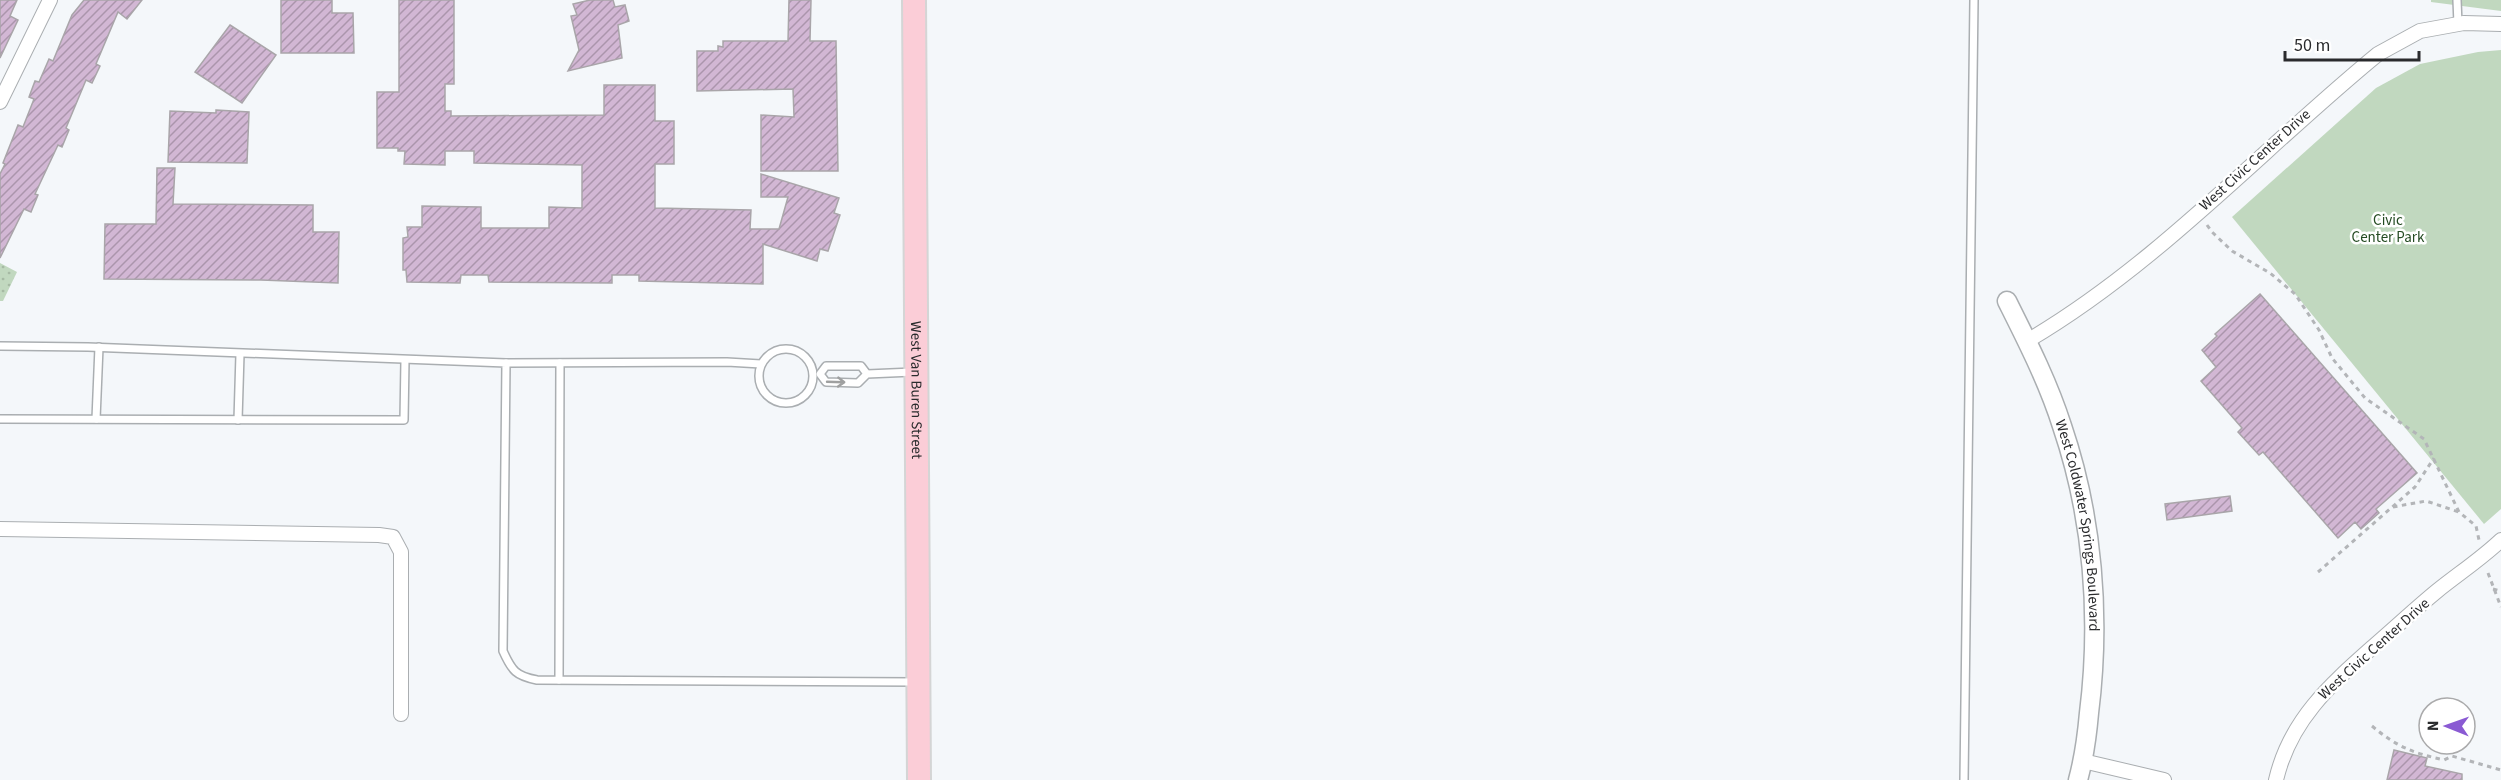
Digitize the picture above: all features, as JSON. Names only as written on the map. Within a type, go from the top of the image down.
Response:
[{"type":"main road","name":"West Van Buren Street","points":[[914,0],[919,780]]},
{"type":"street","points":[[0,102],[50,0]]},
{"type":"street","name":"West Civic Center Drive","points":[[2027,340],[2106,288],[2378,54],[2420,31],[2458,24],[2501,24]]},
{"type":"street","name":"West Coldwater Springs Boulevard","points":[[2007,301],[2027,340],[2063,426],[2090,543],[2095,625],[2093,686],[2084,761],[2078,780]]},
{"type":"street","points":[[0,529],[393,537],[401,552],[401,714]]},
{"type":"street","name":"West Civic Center Drive","points":[[2276,780],[2281,758],[2303,717],[2320,696],[2438,590],[2483,557],[2501,540]]},
{"type":"street","points":[[2084,761],[2164,780]]},
{"type":"lane","points":[[1964,780],[1974,0]]},
{"type":"lane","points":[[2457,0],[2458,24]]},
{"type":"lane","points":[[0,346],[99,347],[506,363],[727,362],[761,364]]},
{"type":"lane","points":[[96,419],[99,347]]},
{"type":"lane","points":[[867,374],[861,366],[826,366],[817,375],[807,393],[800,399],[782,403],[773,400],[761,387],[758,379],[761,364],[768,355],[776,350],[793,349],[808,358],[817,375],[826,382],[858,382],[867,374],[916,372]]},
{"type":"lane","points":[[238,420],[240,354]]},
{"type":"lane","points":[[0,419],[404,420],[405,360]]},
{"type":"lane","points":[[506,363],[503,651],[510,666],[521,677],[559,680],[919,682]]},
{"type":"lane","points":[[559,680],[561,363]]},
{"type":"path","points":[[2198,211],[2212,232],[2232,251],[2270,273],[2295,294],[2319,330],[2332,358],[2365,398],[2424,440],[2459,512]]},
{"type":"path","points":[[2318,572],[2415,487],[2434,458]]},
{"type":"path","points":[[2389,510],[2426,501],[2459,512],[2476,526],[2483,557],[2501,606]]},
{"type":"path","points":[[2493,589],[2501,591]]},
{"type":"path","points":[[2372,726],[2391,742],[2409,752],[2444,760],[2452,756],[2501,770]]},
{"type":"green space","points":[[2431,0],[2501,0],[2501,11],[2431,2]]},
{"type":"green space","name":"Civic Center Park","points":[[2501,50],[2501,509],[2484,524],[2232,217],[2376,88],[2420,64],[2478,52]]},
{"type":"green space","points":[[0,263],[17,272],[3,301],[0,301]]},
{"type":"building","points":[[0,0],[17,0],[10,16],[18,20],[0,58]]},
{"type":"building","points":[[84,0],[142,0],[127,19],[118,12],[96,64],[100,66],[92,83],[86,80],[66,128],[69,130],[62,147],[58,145],[35,194],[38,195],[31,212],[24,209],[0,258],[0,174],[5,164],[3,163],[18,125],[23,127],[34,99],[29,97],[35,81],[39,82],[49,59],[53,61],[72,15]]},
{"type":"building","points":[[281,0],[332,0],[332,13],[353,13],[354,53],[281,53]]},
{"type":"building","points":[[399,0],[454,0],[454,84],[445,84],[445,111],[451,111],[451,116],[604,115],[604,85],[655,85],[655,121],[674,121],[674,164],[655,164],[655,208],[751,210],[750,229],[779,229],[788,197],[761,197],[761,174],[839,198],[834,213],[840,215],[828,251],[820,249],[817,261],[763,244],[763,284],[639,281],[639,275],[612,275],[612,283],[489,282],[488,275],[461,275],[460,283],[407,282],[406,270],[403,270],[403,238],[408,237],[407,227],[422,227],[422,206],[481,207],[481,228],[549,228],[549,207],[582,208],[582,165],[474,163],[474,151],[445,151],[445,165],[404,164],[405,151],[398,151],[398,148],[377,148],[377,92],[399,92]]},
{"type":"building","points":[[590,0],[613,0],[615,7],[625,5],[629,21],[618,25],[622,58],[568,71],[579,50],[571,16],[577,15],[573,4]]},
{"type":"building","points":[[789,0],[811,0],[810,41],[836,41],[838,171],[761,171],[761,115],[794,117],[793,89],[697,91],[697,51],[718,51],[718,46],[723,47],[723,41],[788,41]]},
{"type":"building","points":[[230,25],[276,55],[242,103],[195,72]]},
{"type":"building","points":[[216,110],[249,112],[247,163],[168,162],[170,111],[216,113]]},
{"type":"building","points":[[157,168],[175,168],[173,204],[313,205],[313,232],[339,232],[338,283],[104,279],[105,224],[156,224]]},
{"type":"building","points":[[2260,294],[2417,473],[2376,509],[2379,513],[2361,529],[2355,522],[2338,538],[2263,452],[2259,455],[2238,432],[2242,428],[2201,381],[2216,367],[2202,350],[2217,336],[2215,334]]},
{"type":"building","points":[[2230,496],[2232,511],[2167,520],[2165,504]]},
{"type":"building","points":[[2394,750],[2427,758],[2425,766],[2462,774],[2462,780],[2387,780]]}]
